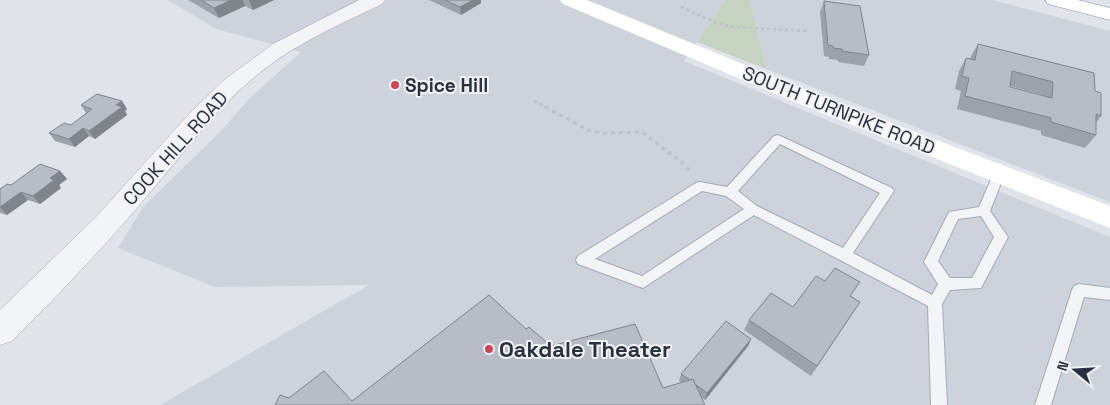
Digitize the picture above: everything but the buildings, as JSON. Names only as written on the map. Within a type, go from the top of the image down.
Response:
[{"type":"main road","name":"SOUTH TURNPIKE ROAD","points":[[570,0],[815,102],[1110,217]]},
{"type":"main road","points":[[1055,0],[1110,14]]},
{"type":"street","name":"COOK HILL ROAD","points":[[0,331],[110,221],[202,115],[240,78],[267,56],[298,38],[376,0]]},
{"type":"lane","points":[[730,192],[778,138],[888,191],[845,255]]},
{"type":"lane","points":[[984,211],[999,173]]},
{"type":"lane","points":[[753,209],[643,282],[582,260],[700,186],[730,192],[753,209],[935,303]]},
{"type":"lane","points":[[946,284],[976,284],[1001,238],[984,211]]},
{"type":"lane","points":[[946,284],[931,262],[954,215],[984,211]]},
{"type":"lane","points":[[939,405],[935,303],[946,284]]},
{"type":"lane","points":[[1043,405],[1079,290],[1110,294]]},
{"type":"path","points":[[680,7],[719,24],[747,29],[809,31]]},
{"type":"path","points":[[534,101],[590,131],[602,133],[642,132],[651,137],[685,165]]},
{"type":"shaded area","points":[[168,0],[725,0],[684,61],[1110,237],[1110,405],[160,405],[369,285],[215,287],[118,248],[143,207],[220,132],[250,98],[301,52],[216,29]]},
{"type":"shaded area","points":[[750,0],[992,0],[1110,31],[1110,202],[766,69]]},
{"type":"green space","points":[[725,0],[750,0],[766,69],[697,42]]},
{"type":"place","name":"Spice Hill","points":[[395,85]]},
{"type":"place","name":"Oakdale Theater","points":[[489,349]]}]
